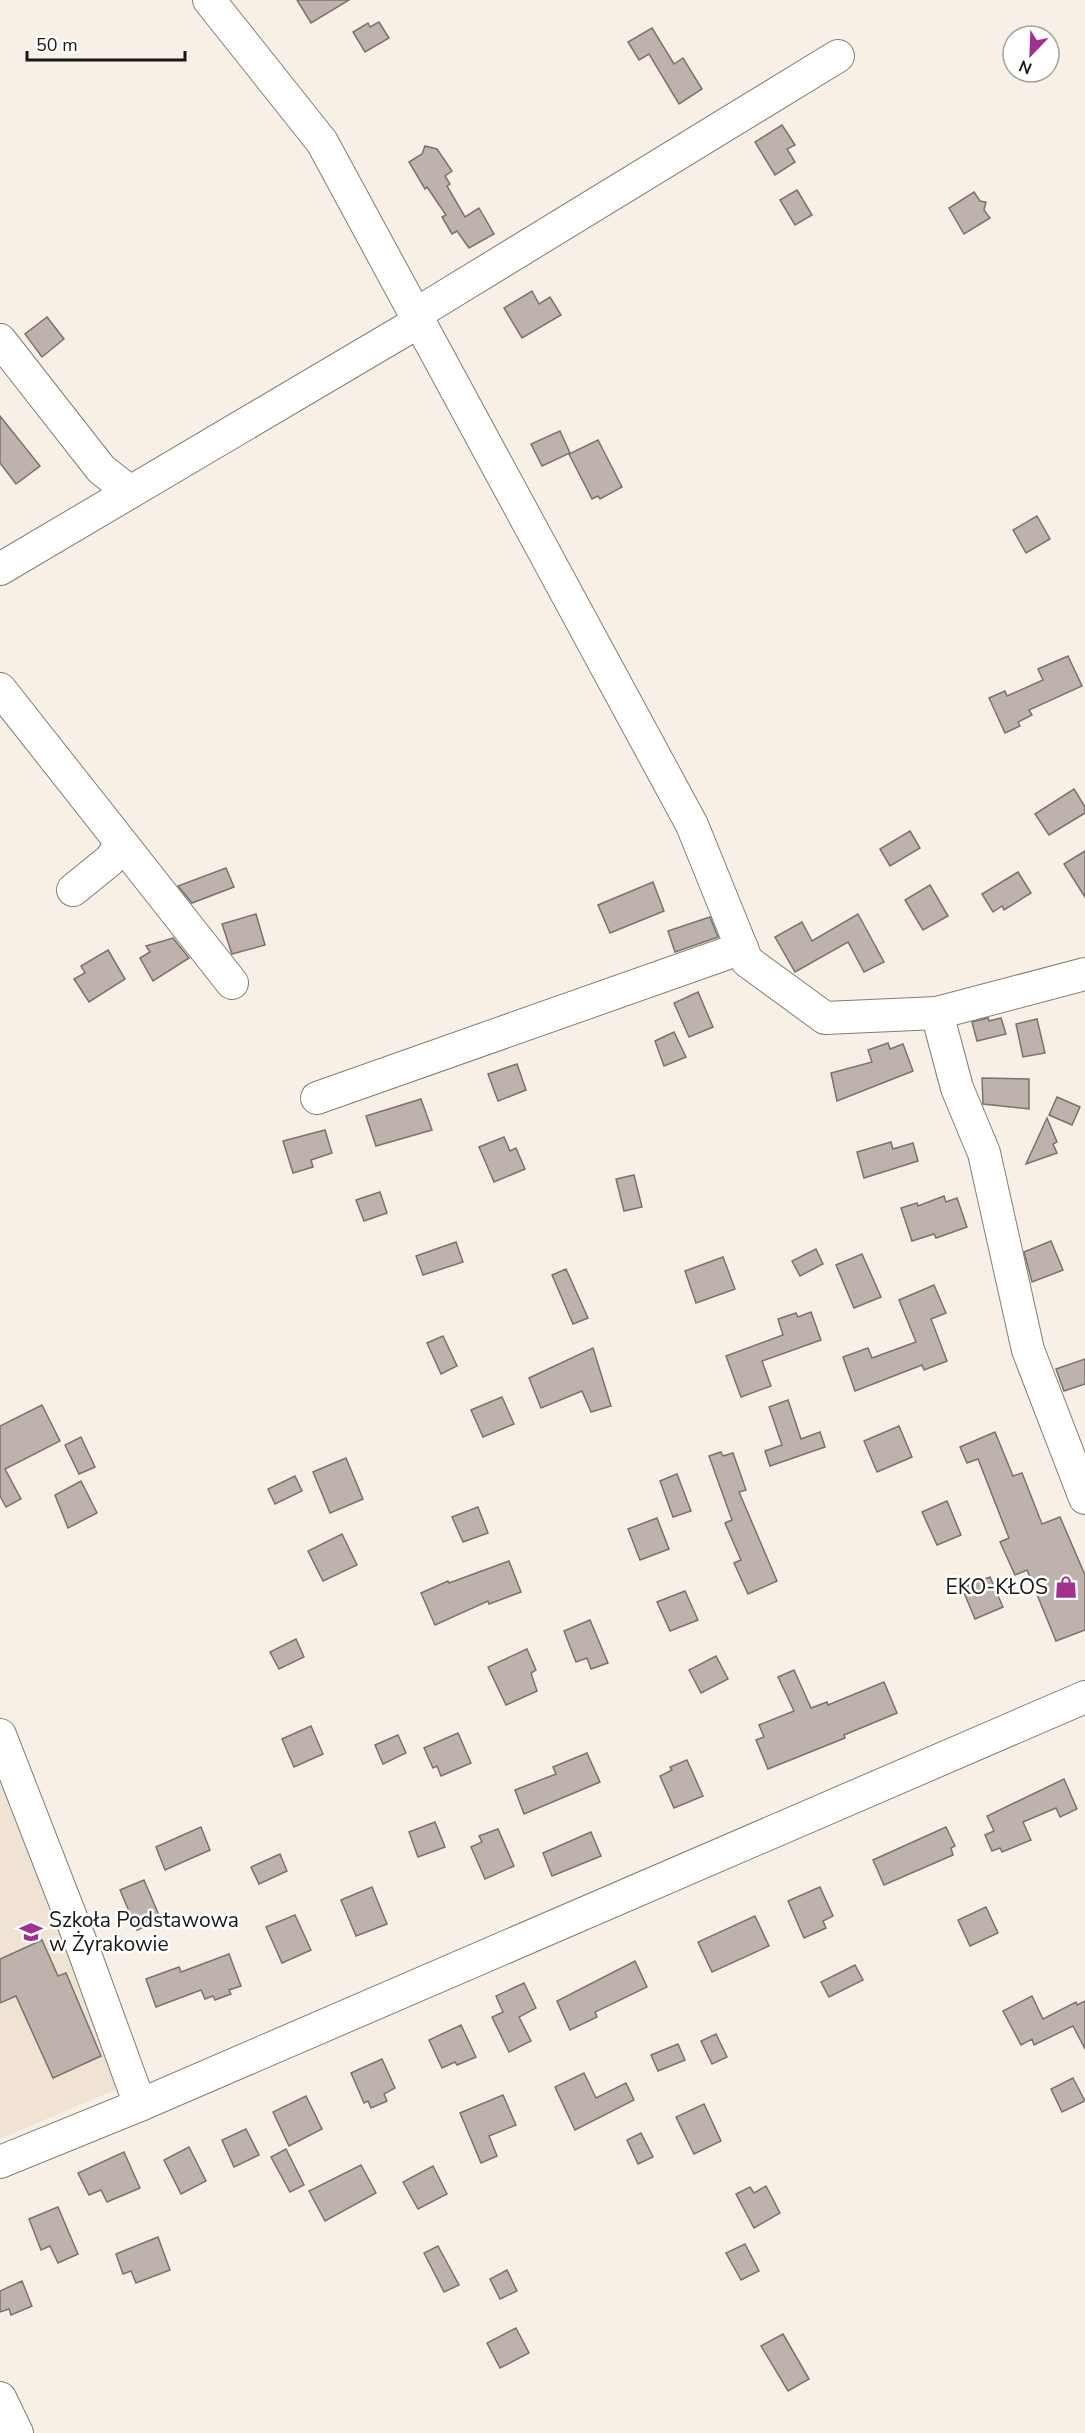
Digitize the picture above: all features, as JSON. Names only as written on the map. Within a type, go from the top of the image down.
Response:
[{"type":"street","points":[[209,0],[322,142],[692,825],[747,961],[825,1018],[937,1013],[1085,974]]},
{"type":"street","points":[[0,569],[418,317],[837,56]]},
{"type":"street","points":[[0,340],[100,470],[130,492]]},
{"type":"street","points":[[0,689],[232,983]]},
{"type":"street","points":[[73,890],[110,860],[121,844]]},
{"type":"street","points":[[317,1098],[742,948]]},
{"type":"street","points":[[937,1013],[954,1080],[986,1162],[1028,1350],[1085,1498]]},
{"type":"street","points":[[0,2162],[140,2105],[1085,1697]]},
{"type":"street","points":[[0,1735],[81,1943],[140,2105]]},
{"type":"street","points":[[0,2398],[17,2433]]},
{"type":"shaded area","name":"Szkoła Podstawowa w Żyrakowie","points":[[0,1778],[124,2086],[0,2139]]},
{"type":"building","points":[[297,0],[349,0],[311,23]]},
{"type":"building","points":[[379,22],[389,38],[365,52],[353,32],[368,23],[370,27]]},
{"type":"building","points":[[652,28],[674,64],[683,58],[702,89],[679,104],[649,54],[639,60],[628,42]]},
{"type":"building","points":[[782,125],[795,145],[787,149],[795,162],[775,175],[755,142]]},
{"type":"building","points":[[425,146],[437,149],[452,171],[445,176],[450,184],[447,186],[465,217],[479,208],[494,234],[469,248],[457,231],[452,234],[442,217],[446,215],[427,187],[425,189],[409,162],[422,154]]},
{"type":"building","points":[[797,190],[812,215],[795,225],[780,200]]},
{"type":"building","points":[[974,192],[980,201],[986,202],[984,210],[990,218],[964,234],[949,208]]},
{"type":"building","points":[[532,291],[539,304],[550,297],[561,315],[522,338],[504,308]]},
{"type":"building","points":[[47,317],[64,339],[42,357],[25,334]]},
{"type":"building","points":[[0,416],[40,466],[16,484],[0,463]]},
{"type":"building","points":[[560,431],[570,453],[542,466],[531,444]]},
{"type":"building","points":[[598,440],[622,487],[600,499],[598,496],[592,499],[569,454]]},
{"type":"building","points":[[1037,516],[1050,539],[1026,553],[1013,530]]},
{"type":"building","points":[[1068,656],[1082,686],[1029,710],[1032,715],[1018,722],[1020,726],[1005,733],[989,698],[1005,691],[1007,696],[1043,680],[1038,669]]},
{"type":"building","points":[[1074,789],[1085,807],[1085,813],[1049,835],[1035,814]]},
{"type":"building","points":[[910,831],[920,848],[890,866],[880,849]]},
{"type":"building","points":[[1085,851],[1085,897],[1064,864]]},
{"type":"building","points":[[226,868],[234,887],[192,903],[178,886]]},
{"type":"building","points":[[1018,872],[1031,893],[1004,910],[1002,906],[993,912],[982,894]]},
{"type":"building","points":[[653,882],[664,911],[610,933],[598,905]]},
{"type":"building","points":[[930,885],[948,916],[923,930],[905,900]]},
{"type":"building","points":[[256,914],[265,945],[232,954],[222,924]]},
{"type":"building","points":[[858,914],[884,962],[864,972],[848,942],[795,972],[775,937],[802,922],[812,941]]},
{"type":"building","points":[[710,917],[718,937],[675,952],[668,931]]},
{"type":"building","points":[[173,938],[189,958],[153,981],[140,958],[150,952],[146,946]]},
{"type":"building","points":[[108,950],[125,979],[89,1002],[74,979],[85,973],[81,966]]},
{"type":"building","points":[[698,992],[713,1027],[689,1037],[674,1003]]},
{"type":"building","points":[[988,1018],[989,1021],[1001,1018],[1006,1034],[977,1041],[972,1022]]},
{"type":"building","points":[[1037,1019],[1045,1053],[1023,1057],[1016,1024]]},
{"type":"building","points":[[674,1032],[686,1057],[664,1066],[655,1041]]},
{"type":"building","points":[[888,1043],[890,1049],[903,1044],[913,1071],[837,1101],[831,1073],[872,1062],[868,1050]]},
{"type":"building","points":[[517,1064],[526,1090],[498,1101],[488,1074]]},
{"type":"building","points":[[982,1078],[1029,1079],[1029,1109],[983,1104]]},
{"type":"building","points":[[1057,1097],[1080,1107],[1072,1125],[1049,1115]]},
{"type":"building","points":[[421,1099],[432,1130],[376,1146],[366,1116]]},
{"type":"building","points":[[1047,1118],[1057,1142],[1053,1144],[1057,1153],[1026,1164]]},
{"type":"building","points":[[325,1130],[332,1153],[311,1160],[313,1167],[293,1173],[283,1141]]},
{"type":"building","points":[[504,1137],[510,1151],[516,1148],[525,1169],[494,1182],[479,1147]]},
{"type":"building","points":[[891,1142],[893,1149],[913,1143],[918,1161],[864,1178],[857,1152]]},
{"type":"building","points":[[634,1175],[642,1207],[624,1211],[616,1179]]},
{"type":"building","points":[[380,1192],[387,1213],[364,1221],[356,1200]]},
{"type":"building","points":[[944,1196],[946,1202],[957,1198],[967,1227],[936,1238],[934,1234],[912,1241],[901,1208],[917,1203],[918,1206]]},
{"type":"building","points":[[1051,1241],[1063,1270],[1032,1282],[1024,1252]]},
{"type":"building","points":[[456,1242],[463,1262],[423,1275],[416,1256]]},
{"type":"building","points":[[816,1249],[823,1264],[800,1276],[792,1261]]},
{"type":"building","points":[[862,1254],[881,1297],[854,1308],[836,1265]]},
{"type":"building","points":[[723,1257],[735,1289],[696,1303],[685,1271]]},
{"type":"building","points":[[566,1269],[588,1318],[573,1324],[552,1275]]},
{"type":"building","points":[[934,1285],[946,1313],[931,1319],[947,1361],[924,1370],[922,1365],[855,1391],[843,1357],[868,1348],[872,1358],[916,1342],[899,1300]]},
{"type":"building","points":[[811,1312],[821,1340],[762,1361],[771,1386],[741,1397],[726,1356],[783,1335],[778,1319],[796,1313],[798,1317]]},
{"type":"building","points":[[443,1336],[457,1366],[441,1374],[427,1343]]},
{"type":"building","points":[[593,1348],[611,1406],[591,1412],[582,1391],[541,1408],[529,1378]]},
{"type":"building","points":[[1085,1359],[1085,1384],[1064,1391],[1056,1369]]},
{"type":"building","points":[[502,1397],[514,1424],[483,1437],[471,1410]]},
{"type":"building","points":[[788,1400],[801,1439],[820,1432],[825,1447],[770,1466],[765,1451],[782,1445],[769,1407]]},
{"type":"building","points":[[42,1405],[60,1441],[5,1469],[21,1499],[6,1507],[0,1496],[0,1426]]},
{"type":"building","points":[[899,1426],[912,1457],[877,1472],[864,1441]]},
{"type":"building","points":[[995,1432],[1013,1476],[1022,1473],[1042,1524],[1060,1517],[1085,1575],[1085,1630],[1056,1641],[1027,1570],[1015,1575],[1000,1542],[1009,1538],[978,1459],[967,1463],[960,1447]]},
{"type":"building","points":[[81,1437],[95,1467],[79,1474],[65,1445]]},
{"type":"building","points":[[721,1452],[723,1456],[733,1453],[746,1490],[739,1492],[777,1581],[748,1594],[734,1563],[741,1560],[725,1523],[732,1520],[709,1456]]},
{"type":"building","points":[[346,1458],[363,1499],[330,1513],[313,1472]]},
{"type":"building","points":[[677,1474],[691,1511],[673,1517],[660,1481]]},
{"type":"building","points":[[295,1476],[302,1491],[275,1504],[268,1489]]},
{"type":"building","points":[[81,1481],[97,1513],[68,1528],[55,1495]]},
{"type":"building","points":[[947,1501],[961,1535],[937,1545],[922,1512]]},
{"type":"building","points":[[478,1507],[488,1533],[463,1542],[452,1517]]},
{"type":"building","points":[[657,1518],[669,1549],[640,1560],[628,1529]]},
{"type":"building","points":[[342,1534],[357,1565],[323,1581],[308,1551]]},
{"type":"building","points":[[509,1561],[521,1592],[489,1604],[488,1601],[435,1625],[421,1593],[448,1581],[449,1583]]},
{"type":"building","points":[[990,1577],[1003,1607],[975,1619],[962,1588]]},
{"type":"building","points":[[685,1591],[698,1620],[670,1631],[657,1602]]},
{"type":"building","points":[[590,1620],[608,1663],[591,1669],[587,1658],[576,1662],[564,1631]]},
{"type":"building","points":[[296,1639],[304,1657],[279,1669],[270,1652]]},
{"type":"building","points":[[527,1649],[536,1670],[531,1673],[537,1691],[506,1705],[488,1667]]},
{"type":"building","points":[[716,1656],[728,1679],[701,1693],[689,1670]]},
{"type":"building","points":[[794,1670],[811,1708],[827,1702],[828,1705],[884,1682],[897,1713],[844,1735],[845,1738],[768,1769],[756,1740],[764,1737],[759,1725],[794,1711],[778,1677]]},
{"type":"building","points":[[311,1726],[323,1754],[294,1767],[282,1739]]},
{"type":"building","points":[[458,1733],[471,1763],[441,1776],[437,1766],[433,1768],[424,1748]]},
{"type":"building","points":[[398,1735],[406,1753],[383,1764],[375,1745]]},
{"type":"building","points":[[587,1753],[600,1782],[524,1814],[515,1790],[556,1774],[553,1767]]},
{"type":"building","points":[[687,1760],[703,1796],[674,1808],[660,1776],[672,1770],[670,1767]]},
{"type":"building","points":[[1064,1779],[1077,1809],[1060,1817],[1056,1808],[1023,1822],[1031,1840],[1002,1852],[1000,1848],[992,1851],[985,1835],[994,1831],[987,1816]]},
{"type":"building","points":[[435,1822],[445,1847],[418,1857],[409,1832]]},
{"type":"building","points":[[201,1827],[210,1850],[165,1870],[156,1847]]},
{"type":"building","points":[[946,1827],[955,1846],[951,1848],[953,1855],[884,1885],[873,1860]]},
{"type":"building","points":[[498,1829],[514,1866],[485,1879],[471,1847],[482,1842],[479,1836]]},
{"type":"building","points":[[591,1832],[601,1856],[552,1876],[543,1853]]},
{"type":"building","points":[[280,1854],[287,1871],[259,1884],[251,1867]]},
{"type":"building","points":[[144,1880],[161,1920],[137,1930],[120,1890]]},
{"type":"building","points":[[372,1887],[387,1924],[356,1936],[341,1900]]},
{"type":"building","points":[[820,1887],[833,1916],[823,1921],[826,1928],[804,1938],[788,1901]]},
{"type":"building","points":[[986,1907],[998,1933],[970,1946],[958,1920]]},
{"type":"building","points":[[295,1915],[311,1950],[282,1963],[266,1927]]},
{"type":"building","points":[[755,1916],[769,1946],[712,1972],[698,1942]]},
{"type":"building","points":[[42,1940],[58,1976],[66,1973],[101,2056],[53,2078],[16,1996],[0,2003],[0,1959]]},
{"type":"building","points":[[229,1954],[241,1986],[229,1990],[231,1994],[215,2000],[213,1996],[205,1999],[201,1990],[156,2007],[146,1979],[179,1967],[181,1972]]},
{"type":"building","points":[[635,1961],[647,1987],[595,2012],[597,2017],[570,2030],[557,2001]]},
{"type":"building","points":[[855,1965],[863,1980],[829,1997],[821,1982]]},
{"type":"building","points":[[524,1983],[536,2008],[519,2017],[531,2041],[509,2052],[492,2017],[503,2012],[496,1996]]},
{"type":"building","points":[[1032,1996],[1043,2019],[1076,2002],[1077,2005],[1085,2001],[1085,2049],[1073,2026],[1034,2045],[1032,2039],[1021,2045],[1003,2011]]},
{"type":"building","points":[[461,2025],[476,2057],[442,2068],[429,2040]]},
{"type":"building","points":[[716,2034],[727,2057],[712,2064],[701,2041]]},
{"type":"building","points":[[678,2044],[685,2060],[658,2071],[651,2055]]},
{"type":"building","points":[[382,2059],[395,2088],[384,2094],[387,2101],[371,2108],[368,2101],[364,2103],[351,2073]]},
{"type":"building","points":[[584,2073],[596,2098],[626,2083],[634,2100],[575,2130],[555,2087]]},
{"type":"building","points":[[1073,2078],[1085,2101],[1062,2112],[1051,2089]]},
{"type":"building","points":[[503,2095],[516,2125],[489,2136],[497,2156],[481,2163],[460,2113]]},
{"type":"building","points":[[306,2096],[322,2129],[289,2146],[273,2112]]},
{"type":"building","points":[[704,2104],[721,2141],[694,2154],[676,2117]]},
{"type":"building","points":[[246,2129],[259,2155],[234,2167],[222,2140]]},
{"type":"building","points":[[641,2133],[653,2157],[638,2164],[627,2140]]},
{"type":"building","points":[[189,2147],[206,2181],[181,2194],[164,2160]]},
{"type":"building","points":[[286,2149],[304,2185],[290,2192],[271,2157]]},
{"type":"building","points":[[124,2152],[140,2188],[107,2202],[101,2190],[89,2195],[78,2173]]},
{"type":"building","points":[[361,2165],[376,2193],[325,2221],[309,2191]]},
{"type":"building","points":[[433,2166],[447,2194],[418,2209],[403,2182]]},
{"type":"building","points":[[766,2186],[780,2213],[754,2228],[736,2194],[750,2187],[754,2193]]},
{"type":"building","points":[[58,2207],[78,2254],[58,2263],[50,2246],[41,2250],[29,2219]]},
{"type":"building","points":[[158,2237],[170,2270],[136,2283],[131,2271],[123,2274],[116,2254]]},
{"type":"building","points":[[745,2244],[759,2271],[741,2280],[726,2253]]},
{"type":"building","points":[[438,2246],[459,2285],[444,2292],[424,2253]]},
{"type":"building","points":[[507,2270],[517,2291],[500,2299],[490,2279]]},
{"type":"building","points":[[22,2281],[32,2306],[11,2315],[9,2309],[0,2312],[0,2291]]},
{"type":"building","points":[[516,2328],[529,2353],[500,2368],[487,2343]]},
{"type":"building","points":[[783,2334],[809,2379],[788,2391],[761,2346]]},
{"type":"place","name":"EKO-KŁOS","points":[[1066,1587]]},
{"type":"place","name":"Szkoła Podstawowa w Żyrakowie","points":[[31,1932]]}]
